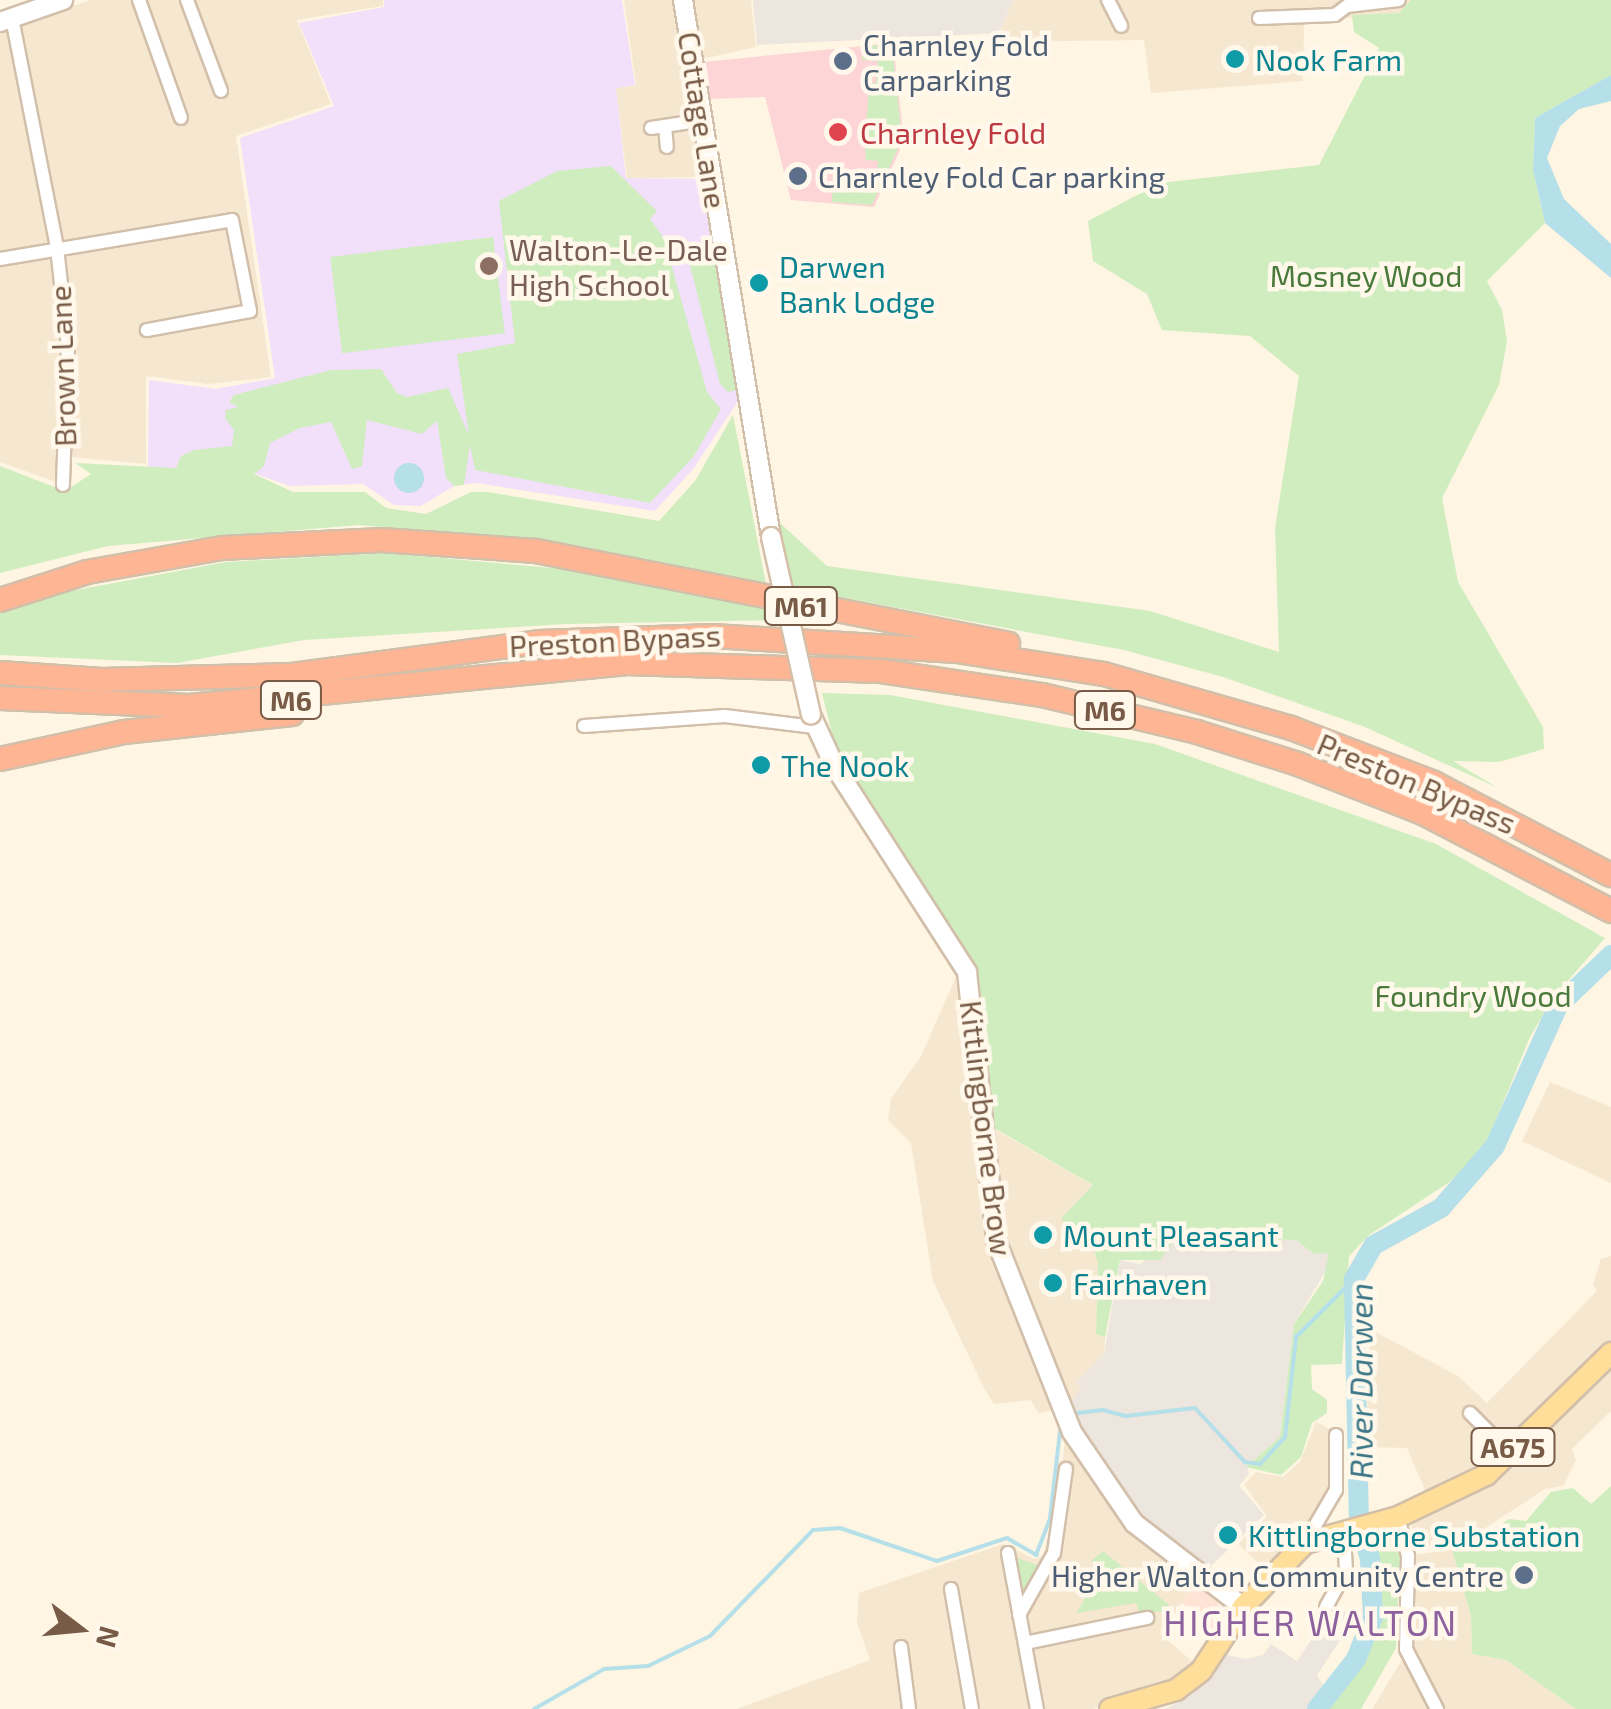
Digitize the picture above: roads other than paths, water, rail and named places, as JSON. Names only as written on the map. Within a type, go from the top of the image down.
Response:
[{"type":"highway","name":"M61","points":[[0,600],[87,572],[222,548],[382,540],[536,550],[1101,661],[1254,701],[1476,786],[1568,851]]},
{"type":"highway","name":"Preston Bypass","points":[[0,673],[102,680],[292,676],[539,642],[713,636],[957,651],[1104,674],[1290,728],[1434,783],[1568,851]]},
{"type":"highway","name":"Preston Bypass","points":[[0,698],[208,705],[581,667],[749,663],[881,670],[1042,695],[1197,732],[1298,764],[1423,813],[1603,906]]},
{"type":"highway","points":[[0,758],[124,732],[414,701],[581,667]]},
{"type":"highway","name":"M6","points":[[1568,851],[1610,875]]},
{"type":"main road","name":"A675","points":[[1110,1709],[1189,1680],[1243,1607],[1305,1543],[1398,1516],[1486,1475],[1611,1353]]},
{"type":"street","points":[[6,20],[63,0]]},
{"type":"street","points":[[138,0],[181,118]]},
{"type":"street","points":[[187,0],[221,91]]},
{"type":"street","name":"Cottage Lane","points":[[683,0],[771,537],[813,721]]},
{"type":"street","points":[[1108,0],[1121,26]]},
{"type":"street","points":[[1259,18],[1334,14],[1345,3],[1399,0]]},
{"type":"street","name":"Brown Lane","points":[[6,20],[57,248],[68,346],[64,485]]},
{"type":"street","points":[[667,146],[658,127],[703,120]]},
{"type":"street","points":[[57,248],[232,220],[250,311],[148,330]]},
{"type":"street","name":"Brown Lane","points":[[0,260],[57,248]]},
{"type":"street","points":[[584,726],[737,716],[813,721]]},
{"type":"street","name":"Kittlingborne Brow","points":[[813,721],[967,972],[996,1240],[1068,1420],[1126,1516],[1243,1607]]},
{"type":"street","points":[[1470,1413],[1509,1452]]},
{"type":"street","points":[[1305,1543],[1336,1490],[1336,1434]]},
{"type":"street","points":[[1020,1614],[1054,1553],[1066,1469]]},
{"type":"street","points":[[1398,1516],[1408,1556],[1406,1649],[1437,1709]]},
{"type":"street","points":[[1326,1607],[1346,1571],[1345,1554],[1333,1532]]},
{"type":"street","points":[[1008,1553],[1036,1709]]},
{"type":"street","points":[[950,1589],[972,1709]]},
{"type":"street","points":[[1024,1643],[1147,1618]]},
{"type":"street","points":[[901,1646],[909,1709]]},
{"type":"water","points":[[1611,75],[1611,101],[1579,109],[1560,126],[1547,158],[1564,199],[1611,244],[1611,278],[1545,223],[1533,170],[1535,118]]},
{"type":"water","points":[[409,463],[420,467],[424,478],[420,489],[409,493],[398,489],[394,478],[398,467]]},
{"type":"waterway","name":"River Darwen","points":[[1317,1709],[1356,1659],[1373,1617],[1370,1559],[1359,1524],[1354,1279],[1374,1245],[1441,1208],[1495,1146],[1558,1006],[1611,955]]},
{"type":"waterway","points":[[1070,1414],[1103,1410],[1126,1416],[1195,1408],[1245,1462],[1260,1464],[1285,1437],[1296,1337],[1354,1279]]},
{"type":"waterway","points":[[534,1709],[604,1669],[648,1666],[710,1636],[813,1530],[840,1528],[937,1561],[1007,1538],[1036,1555],[1050,1518],[1061,1423]]},
{"type":"place","name":"Nook Farm","points":[[1235,59]]},
{"type":"place","name":"Charnley Fold Carparking","points":[[843,61]]},
{"type":"place","name":"Charnley Fold","points":[[838,132]]},
{"type":"place","name":"Charnley Fold Car parking","points":[[798,176]]},
{"type":"place","name":"Walton-Le-Dale High School","points":[[489,266]]},
{"type":"place","name":"Darwen Bank Lodge","points":[[759,283]]},
{"type":"place","name":"The Nook","points":[[761,765]]},
{"type":"place","name":"Mount Pleasant","points":[[1043,1235]]},
{"type":"place","name":"Fairhaven","points":[[1053,1283]]},
{"type":"place","name":"Kittlingborne Substation","points":[[1228,1535]]},
{"type":"place","name":"Higher Walton Community Centre","points":[[1524,1575]]},
{"type":"district","name":"HIGHER WALTON","points":[[1311,1622]]},
{"type":"park label","name":"Mosney Wood","points":[[1366,275]]},
{"type":"park label","name":"Foundry Wood","points":[[1473,995]]}]
